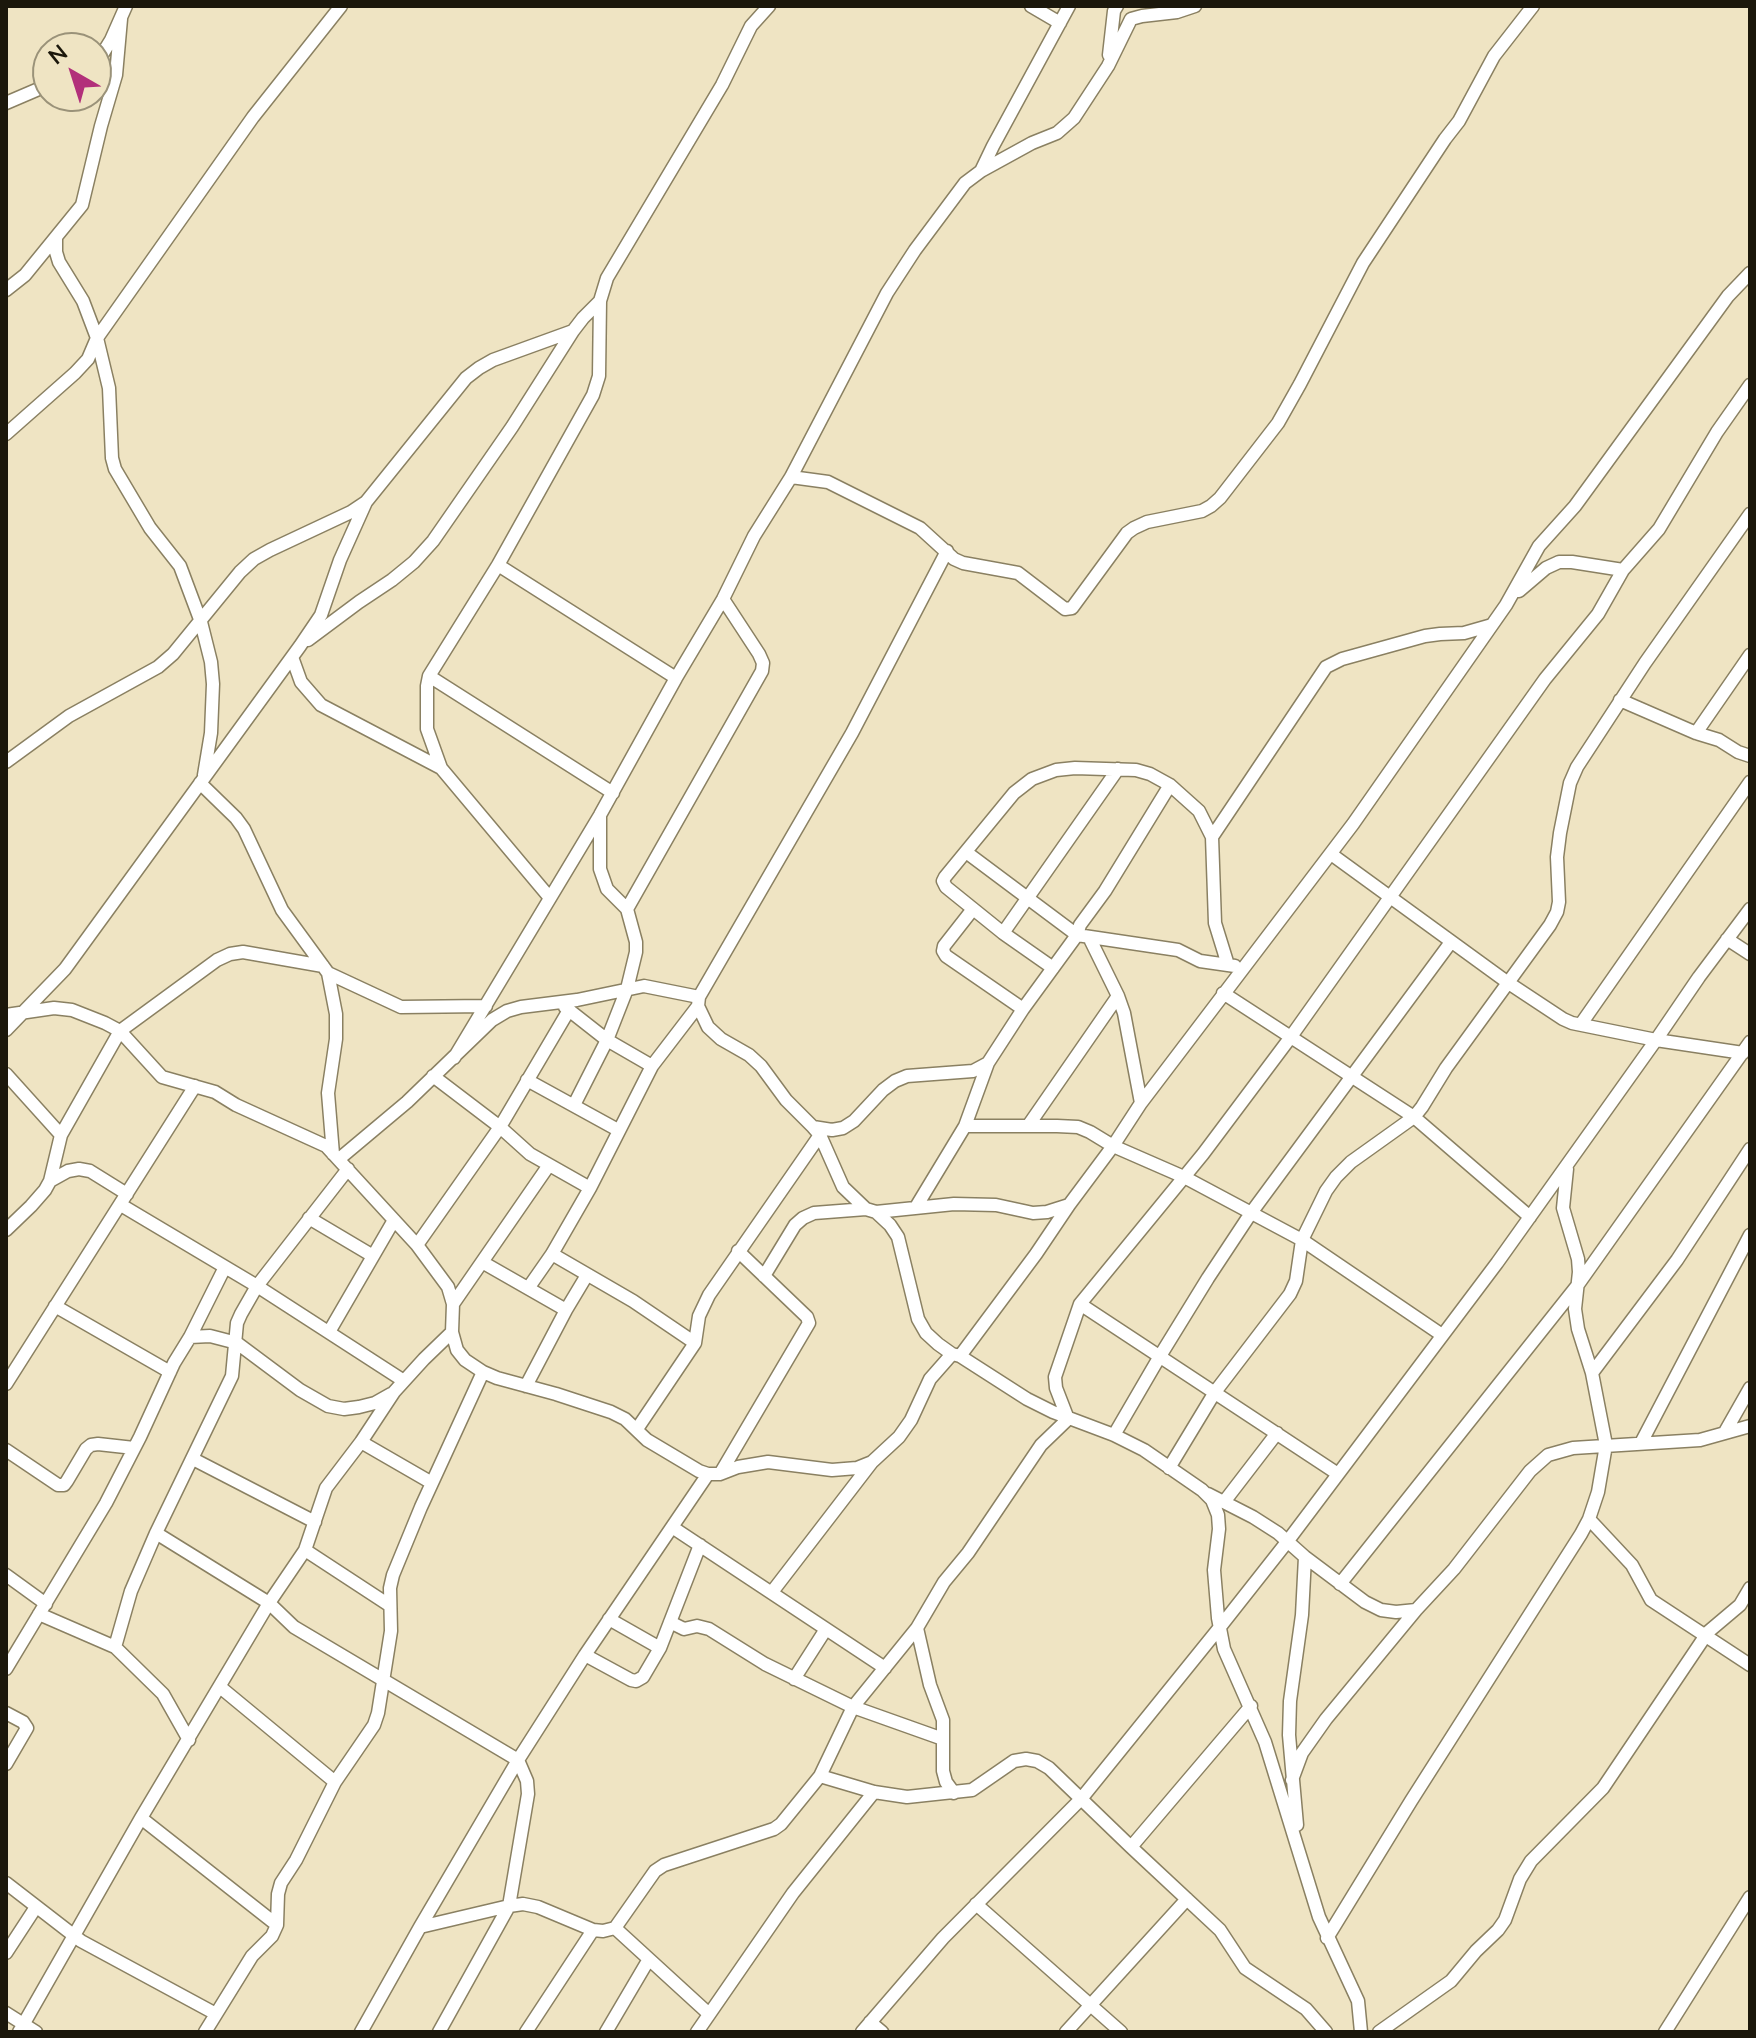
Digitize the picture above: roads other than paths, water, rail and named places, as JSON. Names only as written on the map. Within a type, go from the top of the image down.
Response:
[{"type":"street","points":[[112,38],[126,6]]},
{"type":"street","points":[[6,434],[88,359],[97,338],[253,117],[341,6]]},
{"type":"street","points":[[550,898],[441,768],[427,729],[429,676],[498,565],[593,395],[599,376],[600,301],[607,278],[722,85],[751,26],[769,6]]},
{"type":"street","points":[[1031,6],[1060,23]]},
{"type":"street","points":[[981,171],[1069,6]]},
{"type":"street","points":[[1108,66],[1117,6]]},
{"type":"street","points":[[454,1058],[613,793],[723,599],[754,536],[791,477],[887,293],[915,250],[958,191],[981,171],[1057,133],[1074,118],[1108,66],[1131,19],[1195,6]]},
{"type":"street","points":[[791,477],[828,482],[867,500],[920,528],[954,559],[1018,573],[1065,609],[1072,608],[1127,533],[1147,522],[1202,511],[1211,506],[1278,423],[1363,263],[1459,121],[1494,56],[1533,6]]},
{"type":"street","points":[[6,290],[25,275],[82,205],[116,75],[121,19]]},
{"type":"street","points":[[6,103],[32,92]]},
{"type":"street","points":[[56,238],[59,262],[83,301],[97,338],[109,388],[115,469],[150,528],[180,566],[201,622],[213,684],[211,733],[202,780]]},
{"type":"street","points":[[772,1592],[872,1462],[899,1437],[911,1420],[930,1379],[956,1355],[1036,1254],[1141,1103],[1331,854],[1506,605],[1539,546],[1575,506],[1719,307],[1750,273]]},
{"type":"street","points":[[296,652],[392,580],[433,541],[512,427],[573,331],[600,301]]},
{"type":"street","points":[[6,1030],[65,969],[296,652],[321,615],[344,548],[366,502],[466,378],[493,360],[573,331]]},
{"type":"street","points":[[1068,1419],[1055,1377],[1080,1304],[1184,1177],[1290,1038],[1545,679],[1598,614],[1623,570],[1659,529],[1717,432],[1750,385]]},
{"type":"street","points":[[8,761],[69,716],[158,667],[173,654],[254,559],[366,502]]},
{"type":"street","points":[[1169,1468],[1215,1392],[1290,1294],[1296,1281],[1302,1240],[1326,1191],[1351,1162],[1414,1117],[1557,912],[1557,857],[1570,783],[1577,767],[1750,514]]},
{"type":"street","points":[[529,1287],[590,1188],[652,1066],[698,1002],[852,733],[947,551]]},
{"type":"street","points":[[1506,605],[1546,568],[1559,562],[1623,570]]},
{"type":"street","points":[[498,565],[676,678]]},
{"type":"street","points":[[627,909],[762,671],[759,654],[723,599]]},
{"type":"street","points":[[1212,837],[1326,667],[1342,659],[1425,636],[1464,633],[1492,625]]},
{"type":"street","points":[[296,652],[301,682],[321,705],[441,768]]},
{"type":"street","points":[[1696,733],[1750,655]]},
{"type":"street","points":[[429,676],[613,793]]},
{"type":"street","points":[[1620,700],[1719,740],[1750,756]]},
{"type":"street","points":[[1053,968],[1003,933],[946,887],[943,881],[1014,793],[1032,779],[1056,770],[1075,768],[1136,770],[1150,774],[1170,785],[1199,811],[1212,837],[1215,923],[1228,965]]},
{"type":"street","points":[[1003,933],[1118,769]]},
{"type":"street","points":[[202,780],[244,829],[282,910],[326,970],[336,1014],[336,1039],[328,1093],[340,1160]]},
{"type":"street","points":[[1581,1024],[1750,782]]},
{"type":"street","points":[[1141,1103],[1124,1013],[1080,925],[1105,891],[1170,785]]},
{"type":"street","points":[[574,1105],[607,1040],[627,989],[636,952],[627,909],[607,889],[600,869],[600,815]]},
{"type":"street","points":[[966,852],[1083,936],[1178,950],[1200,961],[1244,966]]},
{"type":"street","points":[[1331,854],[1563,1019],[1656,1040],[1746,1048]]},
{"type":"street","points":[[973,909],[943,951],[1023,1009]]},
{"type":"street","points":[[882,2032],[866,2027],[943,1938],[1081,1799],[1287,1542],[1530,1217],[1750,909]]},
{"type":"street","points":[[916,1207],[965,1126],[988,1063],[1053,968],[1083,936]]},
{"type":"street","points":[[1727,939],[1750,954]]},
{"type":"street","points":[[1114,1435],[1208,1278],[1251,1213],[1451,942]]},
{"type":"street","points":[[6,1230],[40,1197],[50,1181],[61,1135],[120,1031],[217,960],[243,952],[326,970],[401,1007],[486,1006]]},
{"type":"street","points":[[115,1647],[131,1591],[156,1533],[232,1376],[237,1323],[241,1314],[257,1286],[309,1218],[340,1160],[483,1028],[507,1011],[521,1007],[564,1006],[577,1000],[644,986],[698,1002]]},
{"type":"street","points":[[1223,993],[1414,1117],[1530,1217]]},
{"type":"street","points":[[1028,1126],[1118,996]]},
{"type":"street","points":[[698,1002],[708,1027],[761,1066],[786,1100],[816,1131],[843,1187],[890,1225],[898,1237],[918,1319],[932,1339],[1027,1399],[1144,1450],[1202,1490],[1267,1526],[1365,1602],[1381,1610],[1416,1610]]},
{"type":"street","points":[[564,1006],[607,1040],[652,1066]]},
{"type":"street","points":[[417,1245],[500,1127],[564,1006]]},
{"type":"street","points":[[6,1015],[54,1008],[72,1010],[120,1031],[162,1077],[215,1092],[246,1110],[326,1146],[417,1245],[448,1287],[453,1304],[452,1332],[457,1350],[465,1360],[483,1372],[611,1412],[625,1419],[647,1440],[699,1471],[714,1474],[768,1462],[832,1470],[857,1468],[872,1462]]},
{"type":"street","points":[[1340,1584],[1577,1286],[1746,1048]]},
{"type":"street","points":[[816,1131],[843,1128],[854,1121],[883,1090],[907,1076],[956,1074],[973,1071],[988,1063]]},
{"type":"street","points":[[6,1074],[61,1135]]},
{"type":"street","points":[[433,1076],[500,1127],[522,1148],[590,1188]]},
{"type":"street","points":[[527,1080],[618,1130]]},
{"type":"street","points":[[6,1384],[195,1086]]},
{"type":"street","points":[[965,1126],[1078,1127],[1090,1132],[1113,1146],[1184,1177],[1302,1240],[1442,1335]]},
{"type":"street","points":[[637,1429],[695,1343],[702,1306],[816,1131]]},
{"type":"street","points":[[1592,1373],[1677,1260],[1750,1149]]},
{"type":"street","points":[[453,1304],[549,1165]]},
{"type":"street","points":[[1327,1938],[1581,1534],[1598,1492],[1606,1445],[1575,1309],[1578,1259],[1563,1208],[1567,1165]]},
{"type":"street","points":[[50,1181],[68,1171],[90,1171],[124,1200],[404,1381]]},
{"type":"street","points":[[764,1276],[795,1225],[814,1213],[954,1204],[996,1205],[1033,1213],[1069,1205]]},
{"type":"street","points":[[309,1218],[373,1256]]},
{"type":"street","points":[[329,1332],[394,1220]]},
{"type":"street","points":[[1641,1443],[1750,1235]]},
{"type":"street","points":[[361,2032],[518,1760],[672,1527],[714,1474],[809,1323],[807,1317],[738,1251]]},
{"type":"street","points":[[552,1254],[633,1301],[695,1343]]},
{"type":"street","points":[[482,1262],[566,1310]]},
{"type":"street","points":[[6,1669],[106,1503],[225,1267]]},
{"type":"street","points":[[526,1386],[587,1275]]},
{"type":"street","points":[[1080,1304],[1338,1474]]},
{"type":"street","points":[[55,1306],[170,1372]]},
{"type":"street","points":[[21,2028],[141,1818],[269,1603],[305,1550],[326,1488],[394,1392],[452,1332]]},
{"type":"street","points":[[190,1337],[210,1336],[237,1343],[300,1390],[328,1406],[344,1409],[359,1407],[375,1403],[394,1392]]},
{"type":"street","points":[[205,2032],[246,1965],[272,1936],[277,1925],[281,1883],[335,1782],[374,1725],[391,1631],[389,1605],[393,1575],[483,1372]]},
{"type":"street","points":[[1725,1432],[1750,1388]]},
{"type":"street","points":[[420,1927],[523,1904],[538,1907],[593,1930],[615,1928],[655,1871],[664,1865],[774,1829],[781,1824],[820,1776],[853,1707],[917,1628],[944,1582],[968,1553],[1041,1445],[1068,1419]]},
{"type":"street","points":[[1292,1780],[1302,1753],[1326,1719],[1454,1569],[1530,1471],[1548,1455],[1606,1445],[1700,1440],[1750,1426]]},
{"type":"street","points":[[1224,1502],[1277,1433]]},
{"type":"street","points":[[361,1442],[432,1483]]},
{"type":"street","points":[[6,1450],[58,1485],[64,1485],[91,1445],[134,1448]]},
{"type":"street","points":[[193,1459],[315,1522]]},
{"type":"street","points":[[1202,1490],[1212,1500],[1218,1515],[1214,1570],[1224,1649],[1265,1742],[1319,1917],[1358,2001],[1361,2032]]},
{"type":"street","points":[[1589,1519],[1632,1565],[1651,1600],[1750,1665]]},
{"type":"street","points":[[672,1527],[885,1668]]},
{"type":"street","points":[[156,1533],[269,1603],[294,1627],[518,1760],[527,1781],[528,1794],[509,1906],[439,2032]]},
{"type":"street","points":[[585,1655],[631,1680],[643,1677],[660,1648],[700,1545]]},
{"type":"street","points":[[305,1550],[389,1605]]},
{"type":"street","points":[[1301,1857],[1289,1735],[1305,1557]]},
{"type":"street","points":[[6,1575],[42,1609],[115,1647],[163,1694],[189,1740]]},
{"type":"street","points":[[1379,2032],[1451,1981],[1498,1930],[1531,1861],[1603,1788],[1705,1636],[1740,1605],[1750,1588]]},
{"type":"street","points":[[609,1619],[660,1648]]},
{"type":"street","points":[[670,1622],[684,1629],[697,1626],[709,1629],[765,1664],[853,1707],[943,1739]]},
{"type":"street","points":[[917,1628],[930,1685],[943,1720],[943,1771],[954,1793]]},
{"type":"street","points":[[794,1679],[826,1629]]},
{"type":"street","points":[[220,1687],[335,1782]]},
{"type":"street","points":[[1131,1847],[1251,1706]]},
{"type":"street","points":[[6,1713],[23,1722],[27,1728],[6,1764]]},
{"type":"street","points":[[820,1776],[874,1792],[907,1797],[972,1790],[1014,1761],[1037,1761],[1049,1768],[1220,1930],[1245,1968],[1306,2009],[1326,2032]]},
{"type":"street","points":[[697,2032],[793,1893],[874,1792]]},
{"type":"street","points":[[141,1818],[277,1925]]},
{"type":"street","points":[[6,1883],[72,1936],[216,2014]]},
{"type":"street","points":[[1665,2032],[1750,1897]]},
{"type":"street","points":[[1066,2032],[1187,1899]]},
{"type":"street","points":[[976,1904],[1121,2032]]},
{"type":"street","points":[[6,1953],[36,1907]]},
{"type":"street","points":[[615,1928],[709,2014]]},
{"type":"street","points":[[526,2032],[593,1930]]},
{"type":"street","points":[[606,2032],[649,1959]]},
{"type":"street","points":[[6,2013],[21,2028],[36,2032]]}]
